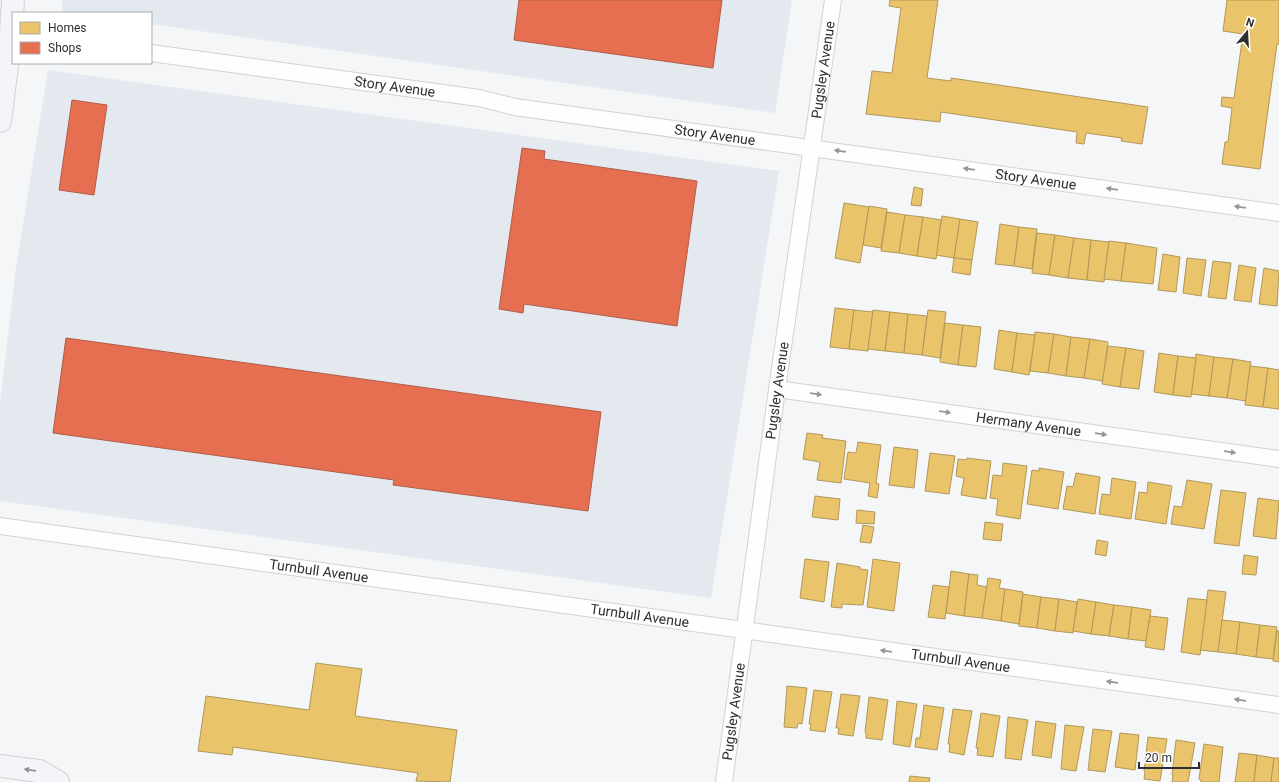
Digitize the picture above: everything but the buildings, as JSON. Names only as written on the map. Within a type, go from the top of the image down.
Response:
[{"type":"main road","points":[[0,121],[8,33],[13,0]]},
{"type":"main road","points":[[0,766],[39,771],[58,782]]},
{"type":"street","name":"Pugsley Avenue","points":[[724,782],[777,389],[813,148],[833,0]]},
{"type":"street","name":"Story Avenue","points":[[152,53],[479,98],[507,106],[1279,213]]},
{"type":"street","name":"Hermany Avenue","points":[[777,389],[1279,459]]},
{"type":"street","name":"Turnbull Avenue","points":[[0,526],[1279,705]]},
{"type":"shaded area","points":[[62,0],[792,0],[775,113],[152,24],[152,12],[62,11]]},
{"type":"shaded area","points":[[48,70],[779,171],[711,598],[0,501],[0,402],[16,268]]}]
